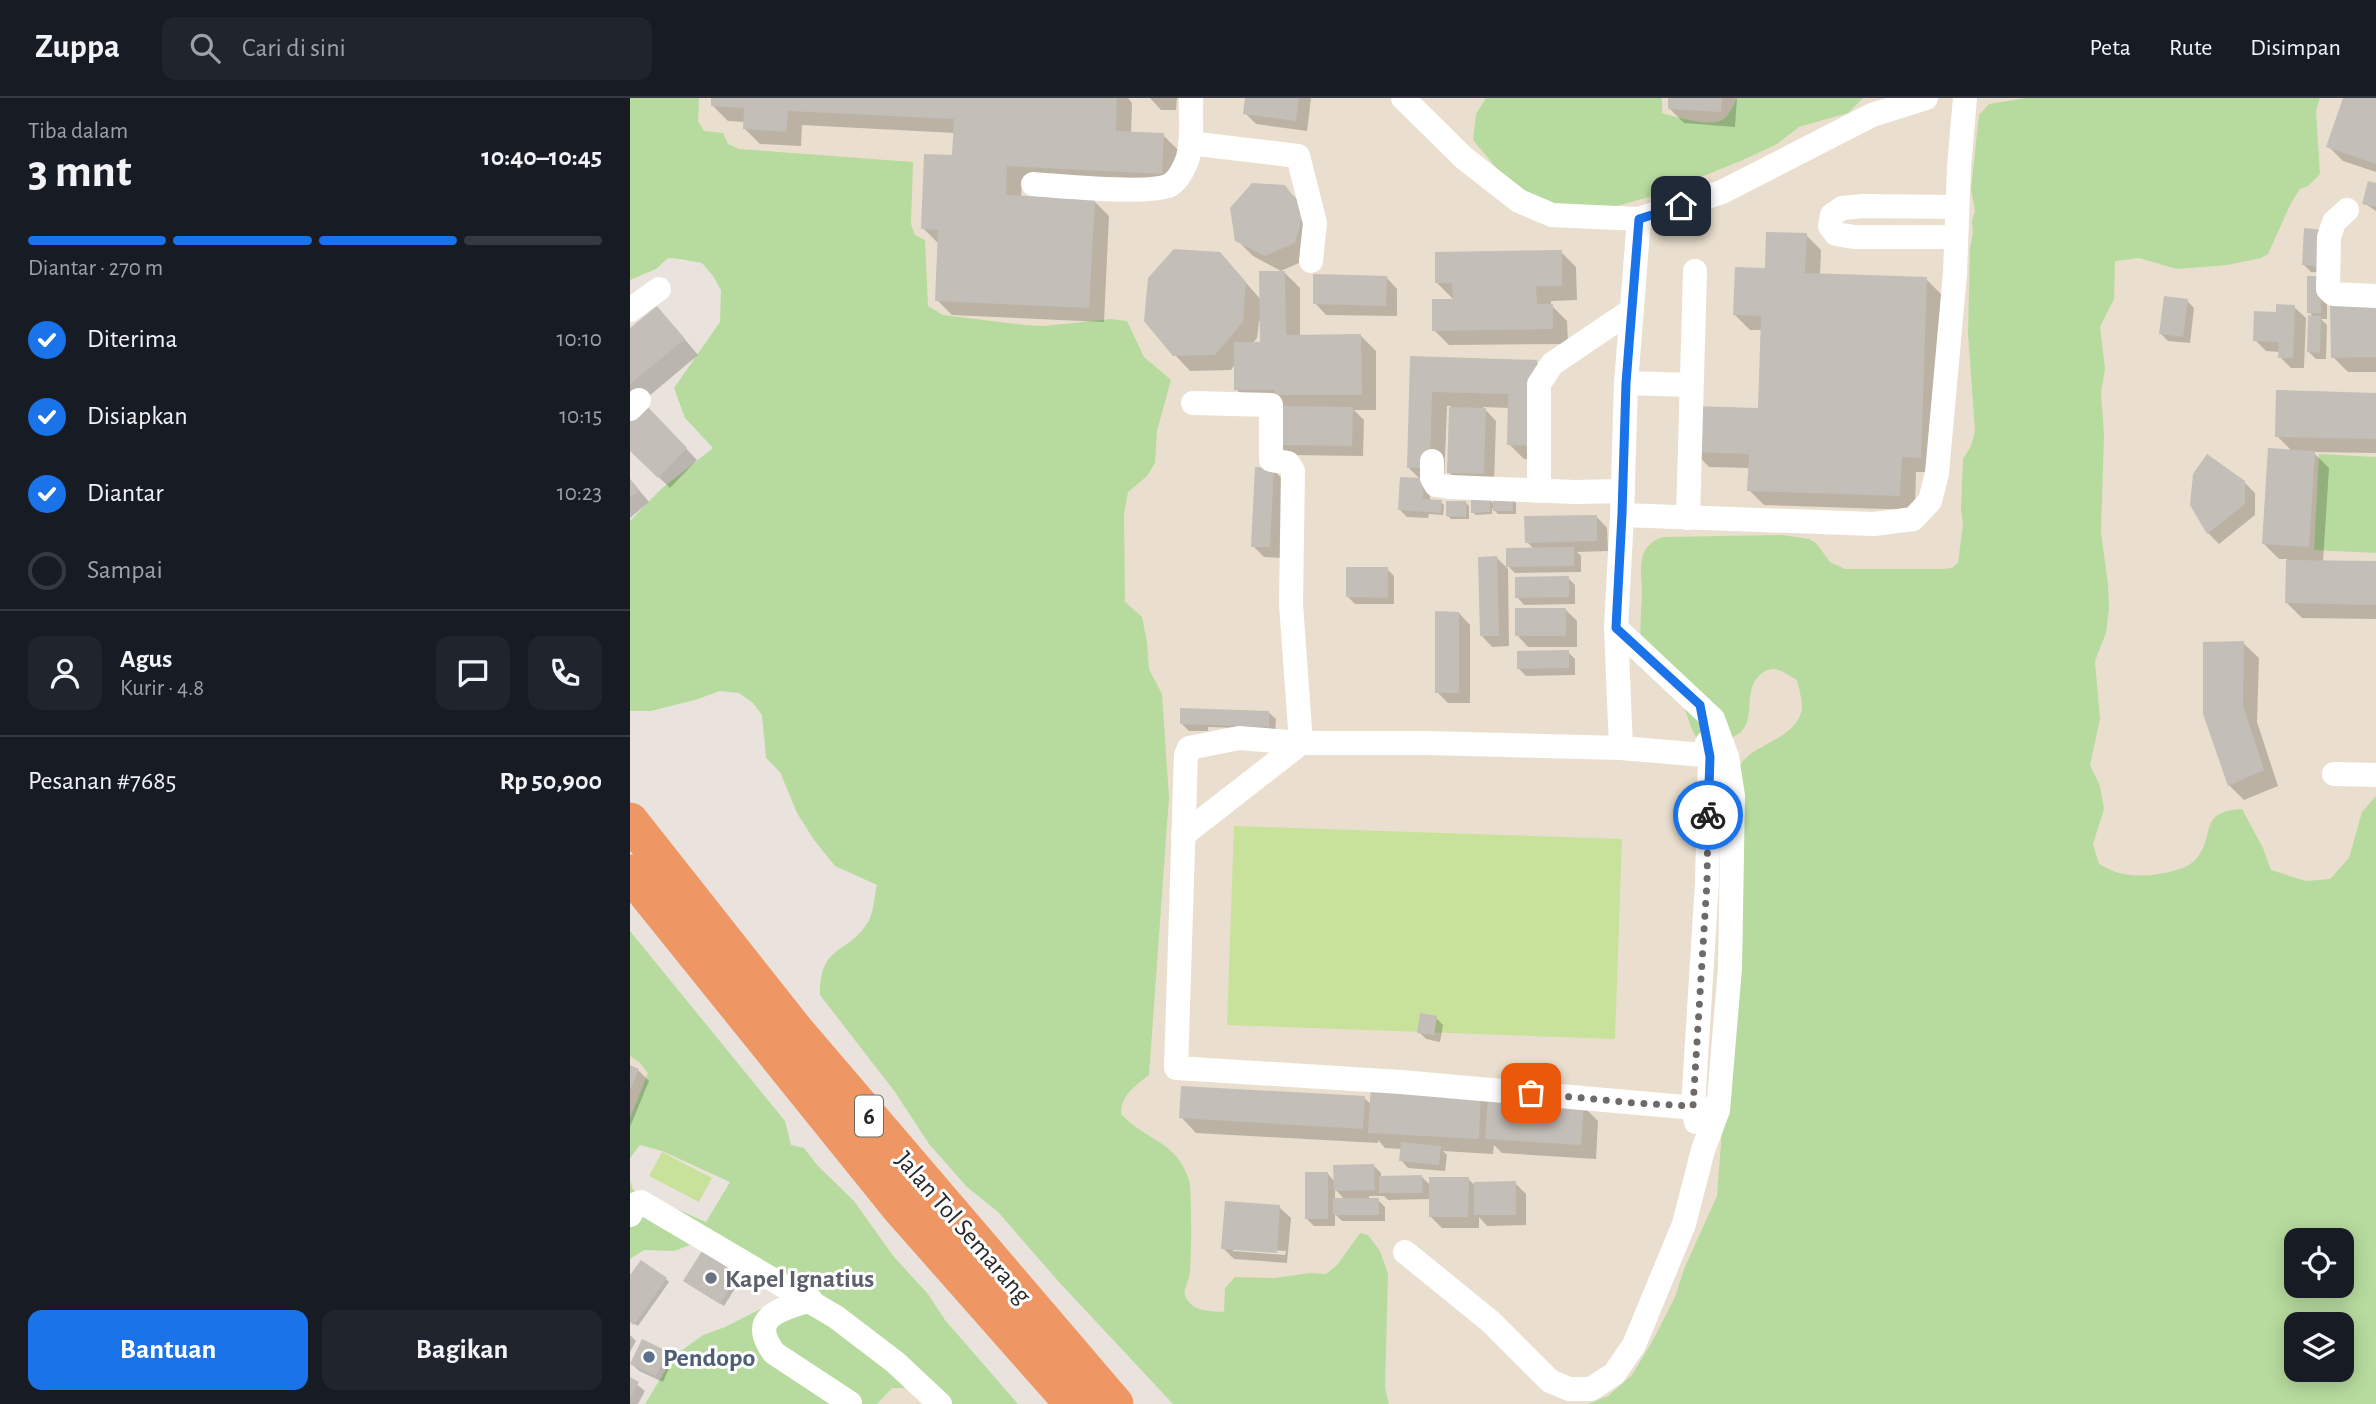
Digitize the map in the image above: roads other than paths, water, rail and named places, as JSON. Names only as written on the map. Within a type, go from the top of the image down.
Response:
[{"type":"highway","name":"Jalan Tol Semarang","points":[[630,821],[796,1031],[1115,1404]]},
{"type":"highway","name":"Jalan Tol Semarang","points":[[630,873],[899,1206],[1073,1404]]},
{"type":"street","points":[[1033,184],[1139,190],[1170,185],[1187,162],[1191,98]]},
{"type":"street","points":[[1403,98],[1464,158],[1519,201],[1552,215],[1639,219],[1722,192],[1872,115],[1926,98]]},
{"type":"street","points":[[1432,461],[1432,478],[1436,485],[1449,488],[1539,491],[1623,503],[1688,518],[1874,524],[1913,519],[1930,501],[1937,473],[1965,98]]},
{"type":"street","points":[[1190,143],[1298,156],[1315,223],[1311,261]]},
{"type":"street","points":[[1956,237],[1854,237],[1836,234],[1830,226],[1832,215],[1842,208],[1957,207]]},
{"type":"street","points":[[2347,210],[2334,222],[2329,237],[2328,289],[2333,294],[2376,296]]},
{"type":"street","points":[[1621,748],[1616,628],[1626,383],[1639,219]]},
{"type":"street","points":[[1688,518],[1695,271]]},
{"type":"street","points":[[630,310],[659,289]]},
{"type":"street","points":[[1539,491],[1539,384],[1552,364],[1632,310]]},
{"type":"street","points":[[1626,383],[1692,385]]},
{"type":"street","points":[[1194,403],[1271,405],[1271,460],[1288,464],[1293,471],[1291,604],[1301,743]]},
{"type":"street","points":[[1405,1252],[1491,1322],[1550,1381],[1569,1389],[1591,1389],[1614,1374],[1634,1345],[1684,1224],[1703,1150],[1718,1110],[1730,955],[1733,796],[1700,705],[1616,628]]},
{"type":"street","points":[[1718,757],[1621,748],[1301,743],[1239,738],[1189,748],[1186,755],[1177,1068],[1401,1082],[1718,1110]]},
{"type":"street","points":[[1183,835],[1301,743]]},
{"type":"street","points":[[1703,1150],[1693,1106],[1718,757]]},
{"type":"street","points":[[2334,774],[2376,775]]},
{"type":"street","points":[[630,1214],[640,1202],[811,1300],[895,1362],[940,1404]]},
{"type":"street","points":[[811,1300],[782,1309],[770,1316],[763,1331],[766,1341],[774,1353],[850,1402],[849,1404]]},
{"type":"place","name":"Kapel Ignatius","points":[[711,1278]]},
{"type":"place","name":"Pendopo","points":[[649,1357]]}]
